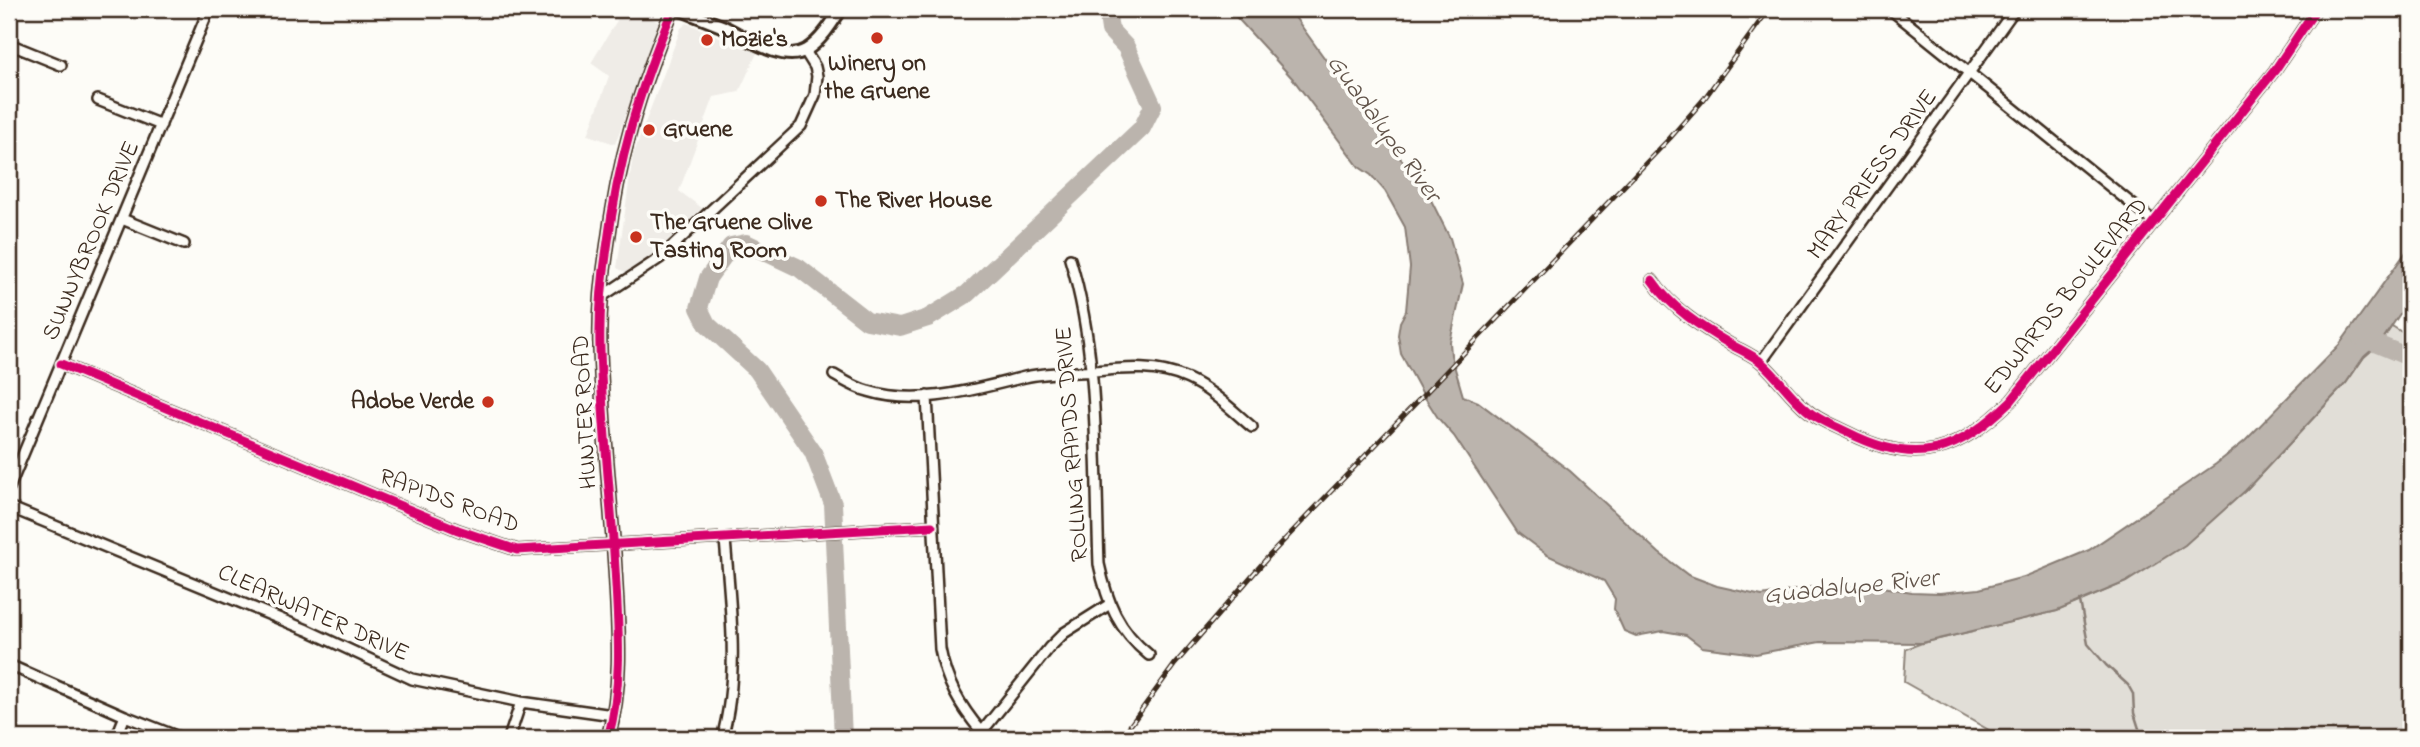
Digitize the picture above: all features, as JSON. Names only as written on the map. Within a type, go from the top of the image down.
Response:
[{"type":"street","name":"SUNNYBROOK DRIVE","points":[[9,488],[209,9]]},
{"type":"street","name":"HUNTER ROAD","points":[[608,738],[617,693],[620,659],[600,347],[601,298],[620,162],[641,89],[673,9]]},
{"type":"street","points":[[679,9],[769,49],[796,54],[805,51],[830,27],[841,9]]},
{"type":"street","points":[[1889,9],[2153,221]]},
{"type":"street","name":"MARY PRIESS DRIVE","points":[[1761,362],[2015,9]]},
{"type":"street","name":"EDWARDS BOULEVARD","points":[[1652,280],[1674,306],[1761,362],[1807,410],[1865,442],[1906,453],[1940,449],[1976,430],[2011,401],[2274,70],[2316,9]]},
{"type":"street","points":[[9,44],[61,65]]},
{"type":"street","points":[[601,298],[660,257],[802,127],[815,95],[817,76],[805,51]]},
{"type":"street","points":[[98,100],[161,125]]},
{"type":"street","points":[[122,219],[184,244]]},
{"type":"street","name":"ROLLING RAPIDS DRIVE","points":[[1070,259],[1083,304],[1092,372],[1099,564],[1110,604],[1131,640],[1149,655]]},
{"type":"street","name":"RAPIDS ROAD","points":[[61,364],[479,539],[517,550],[932,526]]},
{"type":"street","points":[[834,375],[874,393],[927,396],[970,392],[1049,373],[1149,368],[1187,378],[1202,386],[1252,427]]},
{"type":"street","points":[[927,396],[940,649],[943,666],[959,703],[979,735],[1049,648],[1064,633],[1110,604]]},
{"type":"street","name":"CLEARWATER DRIVE","points":[[9,507],[307,630],[412,678],[521,702],[613,715]]},
{"type":"street","points":[[722,738],[730,691],[732,643],[725,539]]},
{"type":"street","points":[[9,665],[181,738]]},
{"type":"street","points":[[509,738],[521,702]]},
{"type":"street","points":[[116,738],[125,716]]},
{"type":"shaded area","points":[[624,9],[632,9],[660,23],[615,144],[588,135],[609,76],[591,63]]},
{"type":"shaded area","points":[[687,23],[757,53],[739,92],[714,97],[679,191],[702,208],[639,267],[627,273],[617,268],[633,155],[681,28]]},
{"type":"shaded area","points":[[2392,326],[2411,338],[2411,738],[2003,738],[1904,682],[1906,649],[2057,611],[2126,582],[2245,491],[2346,383],[2364,357],[2381,342]]},
{"type":"water","name":"Guadalupe River","points":[[1229,9],[1289,9],[1372,124],[1425,188],[1450,238],[1463,284],[1450,342],[1463,396],[1478,402],[1570,471],[1659,553],[1688,575],[1717,586],[1762,596],[1834,583],[1858,588],[1883,587],[1940,593],[1979,589],[2024,577],[2089,550],[2216,464],[2245,441],[2339,345],[2411,245],[2411,297],[2381,342],[2364,357],[2346,383],[2245,491],[2185,545],[2126,582],[2057,611],[1922,643],[1820,642],[1756,654],[1702,647],[1686,635],[1663,631],[1636,636],[1624,631],[1614,609],[1615,599],[1604,581],[1547,555],[1518,533],[1454,436],[1438,418],[1401,354],[1398,335],[1400,322],[1406,311],[1410,267],[1405,227],[1385,191],[1371,175],[1359,167],[1293,79]]},
{"type":"waterway","points":[[834,524],[833,504],[813,452],[757,370],[707,324],[699,308],[708,278],[731,246],[746,243],[799,268],[867,321],[900,327],[928,318],[967,294],[1142,128],[1153,106],[1126,47],[1110,30],[1107,9]]},
{"type":"waterway","points":[[2360,337],[2411,358]]},
{"type":"waterway","points":[[834,540],[843,738]]},
{"type":"waterway","points":[[2080,601],[2088,644],[2128,685],[2133,694],[2134,713],[2142,738]]},
{"type":"railway","points":[[1121,738],[1175,664],[1269,556],[1670,138],[1704,99],[1769,9]]},
{"type":"cycle path","points":[[608,738],[616,700],[618,644],[601,378],[602,285],[617,185],[631,126],[673,9]]},
{"type":"cycle path","points":[[1652,280],[1687,316],[1762,363],[1801,405],[1821,420],[1874,444],[1896,450],[1917,452],[1955,443],[1992,418],[2011,401],[2275,70],[2316,9]]},
{"type":"cycle path","points":[[61,364],[458,530],[517,550],[932,526]]},
{"type":"place","name":"Winery on the Gruene","points":[[877,38]]},
{"type":"place","name":"Mozie's","points":[[707,40]]},
{"type":"place","name":"Gruene","points":[[649,130]]},
{"type":"place","name":"The River House","points":[[821,201]]},
{"type":"place","name":"The Gruene Olive Tasting Room","points":[[636,237]]},
{"type":"place","name":"Adobe Verde","points":[[488,402]]}]
